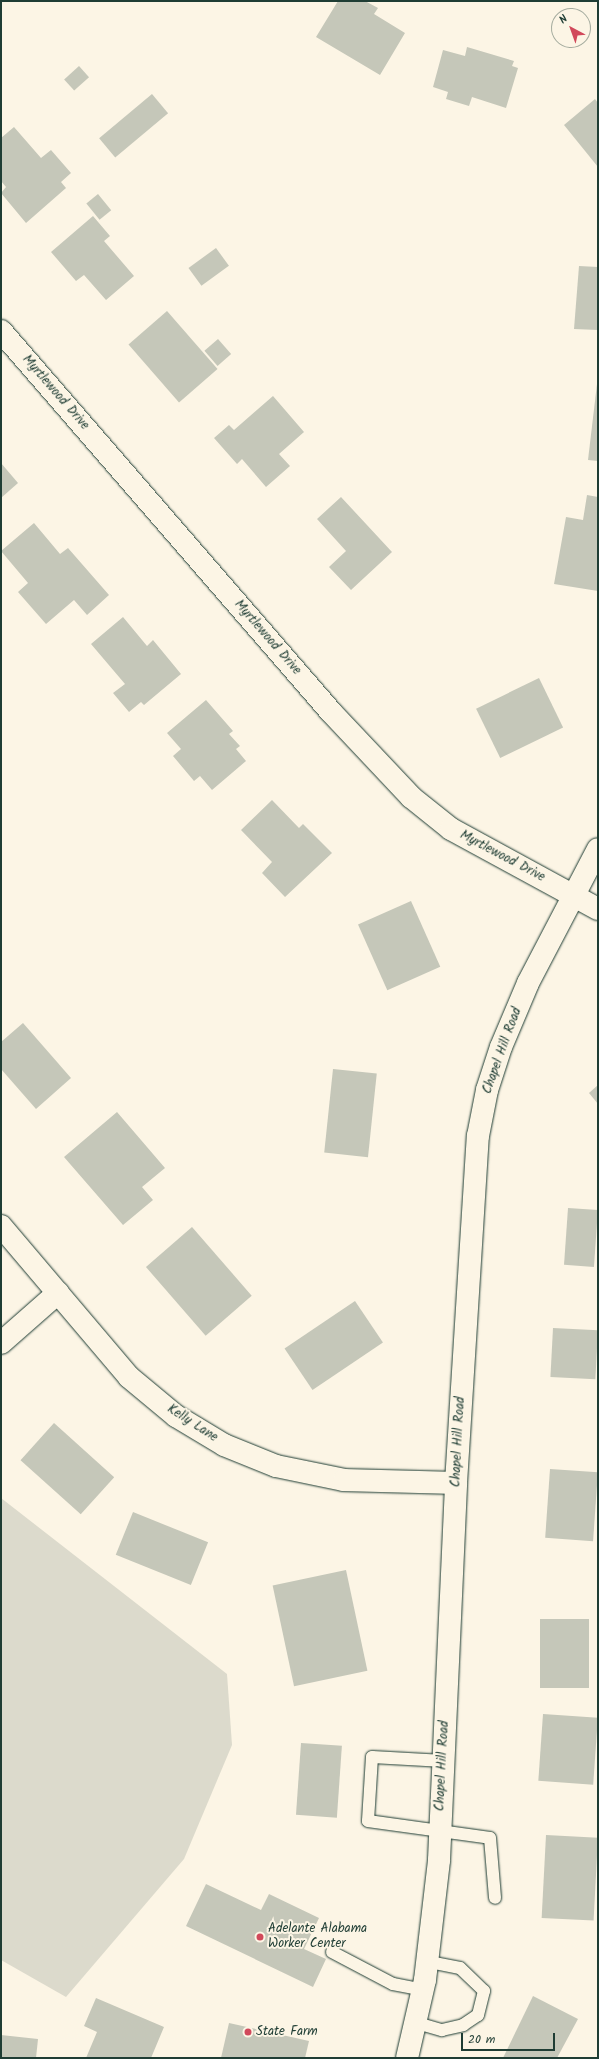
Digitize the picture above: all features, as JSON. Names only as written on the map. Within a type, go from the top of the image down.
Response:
[{"type":"street","name":"Myrtlewood Drive","points":[[1,331],[326,706],[411,797],[451,829],[598,909]]},
{"type":"street","name":"Chapel Hill Road","points":[[407,2058],[416,2023],[428,1962],[440,1833],[456,1483],[472,1206],[487,1090],[528,983],[598,849]]},
{"type":"street","name":"Kelly Lane","points":[[1,1226],[129,1377],[176,1416],[224,1445],[276,1466],[344,1480],[456,1483]]},
{"type":"street","points":[[1,1344],[58,1293]]},
{"type":"lane","points":[[444,1761],[372,1756],[368,1821],[440,1833],[490,1838],[495,1898]]},
{"type":"lane","points":[[332,1952],[393,1984],[423,1990]]},
{"type":"lane","points":[[416,2023],[442,2030],[463,2025],[478,2015],[484,1991],[460,1968],[428,1962]]},
{"type":"shaded area","points":[[1,1498],[227,1674],[232,1745],[184,1859],[66,1997],[1,1960]]},
{"type":"building","points":[[338,1],[365,1],[378,8],[374,14],[405,33],[380,75],[316,37]]},
{"type":"building","points":[[467,47],[514,61],[512,66],[518,68],[506,108],[472,97],[469,106],[446,99],[448,92],[433,87],[443,50],[465,56]]},
{"type":"building","points":[[79,66],[89,77],[74,91],[64,79]]},
{"type":"building","points":[[152,94],[168,113],[115,158],[99,138]]},
{"type":"building","points":[[595,99],[598,103],[598,167],[564,125]]},
{"type":"building","points":[[14,127],[41,158],[51,150],[71,173],[61,182],[66,188],[26,223],[1,193],[6,187],[1,181],[1,138]]},
{"type":"building","points":[[98,194],[111,210],[100,220],[86,203]]},
{"type":"building","points":[[93,216],[110,236],[104,241],[134,276],[106,300],[84,275],[76,281],[51,252]]},
{"type":"building","points":[[216,248],[229,266],[201,286],[188,268]]},
{"type":"building","points":[[579,266],[598,267],[598,330],[574,329]]},
{"type":"building","points":[[167,311],[218,369],[179,403],[129,344]]},
{"type":"building","points":[[218,339],[231,354],[218,366],[204,351]]},
{"type":"building","points":[[597,384],[598,385],[598,461],[588,460]]},
{"type":"building","points":[[273,396],[304,432],[279,454],[290,466],[266,487],[242,459],[237,464],[214,438],[229,425],[234,430]]},
{"type":"building","points":[[1,463],[18,483],[1,498]]},
{"type":"building","points":[[587,495],[598,497],[598,591],[554,584],[566,517],[583,520]]},
{"type":"building","points":[[341,497],[392,552],[351,590],[329,567],[346,551],[317,519]]},
{"type":"building","points":[[34,523],[60,554],[68,548],[109,595],[87,615],[74,600],[46,624],[18,592],[28,583],[1,551]]},
{"type":"building","points":[[123,617],[147,646],[153,640],[181,674],[144,705],[141,702],[129,712],[113,693],[125,684],[91,644]]},
{"type":"building","points":[[539,678],[563,727],[500,758],[476,709]]},
{"type":"building","points":[[206,700],[233,731],[229,734],[240,746],[236,749],[246,761],[212,790],[200,776],[194,781],[173,756],[181,749],[167,733]]},
{"type":"building","points":[[272,800],[299,828],[303,824],[332,853],[285,897],[262,873],[272,862],[241,830]]},
{"type":"building","points":[[411,901],[440,967],[387,990],[358,925]]},
{"type":"building","points":[[23,1023],[71,1078],[36,1109],[1,1069],[1,1042]]},
{"type":"building","points":[[333,1069],[377,1074],[368,1157],[324,1153]]},
{"type":"building","points":[[598,1085],[598,1104],[589,1093]]},
{"type":"building","points":[[117,1112],[165,1168],[142,1187],[153,1200],[123,1225],[64,1157]]},
{"type":"building","points":[[568,1208],[598,1210],[594,1267],[564,1265]]},
{"type":"building","points":[[192,1227],[252,1296],[206,1336],[146,1267]]},
{"type":"building","points":[[355,1301],[383,1342],[312,1390],[285,1349]]},
{"type":"building","points":[[553,1328],[598,1330],[595,1379],[550,1377]]},
{"type":"building","points":[[54,1423],[114,1477],[81,1514],[21,1460]]},
{"type":"building","points":[[550,1469],[598,1472],[593,1541],[545,1538]]},
{"type":"building","points":[[133,1512],[208,1542],[191,1585],[116,1555]]},
{"type":"building","points":[[346,1570],[367,1671],[294,1686],[273,1586]]},
{"type":"building","points":[[540,1619],[589,1619],[589,1688],[540,1688]]},
{"type":"building","points":[[543,1714],[598,1718],[593,1785],[538,1781]]},
{"type":"building","points":[[301,1743],[342,1746],[337,1818],[296,1815]]},
{"type":"building","points":[[546,1835],[598,1838],[594,1921],[542,1918]]},
{"type":"building","name":"Adelante Alabama Worker Center","points":[[206,1884],[261,1910],[269,1894],[319,1918],[304,1949],[326,1959],[313,1987],[186,1926]]},
{"type":"building","points":[[533,1996],[578,2019],[557,2058],[503,2058]]},
{"type":"building","points":[[96,1998],[164,2027],[151,2058],[86,2058],[97,2032],[84,2026]]},
{"type":"building","name":"State Farm","points":[[229,2023],[309,2041],[305,2058],[221,2058]]},
{"type":"building","points":[[1,2035],[38,2039],[36,2058],[1,2058]]},
{"type":"place","name":"Adelante Alabama Worker Center","points":[[260,1937]]},
{"type":"place","name":"State Farm","points":[[248,2032]]}]
